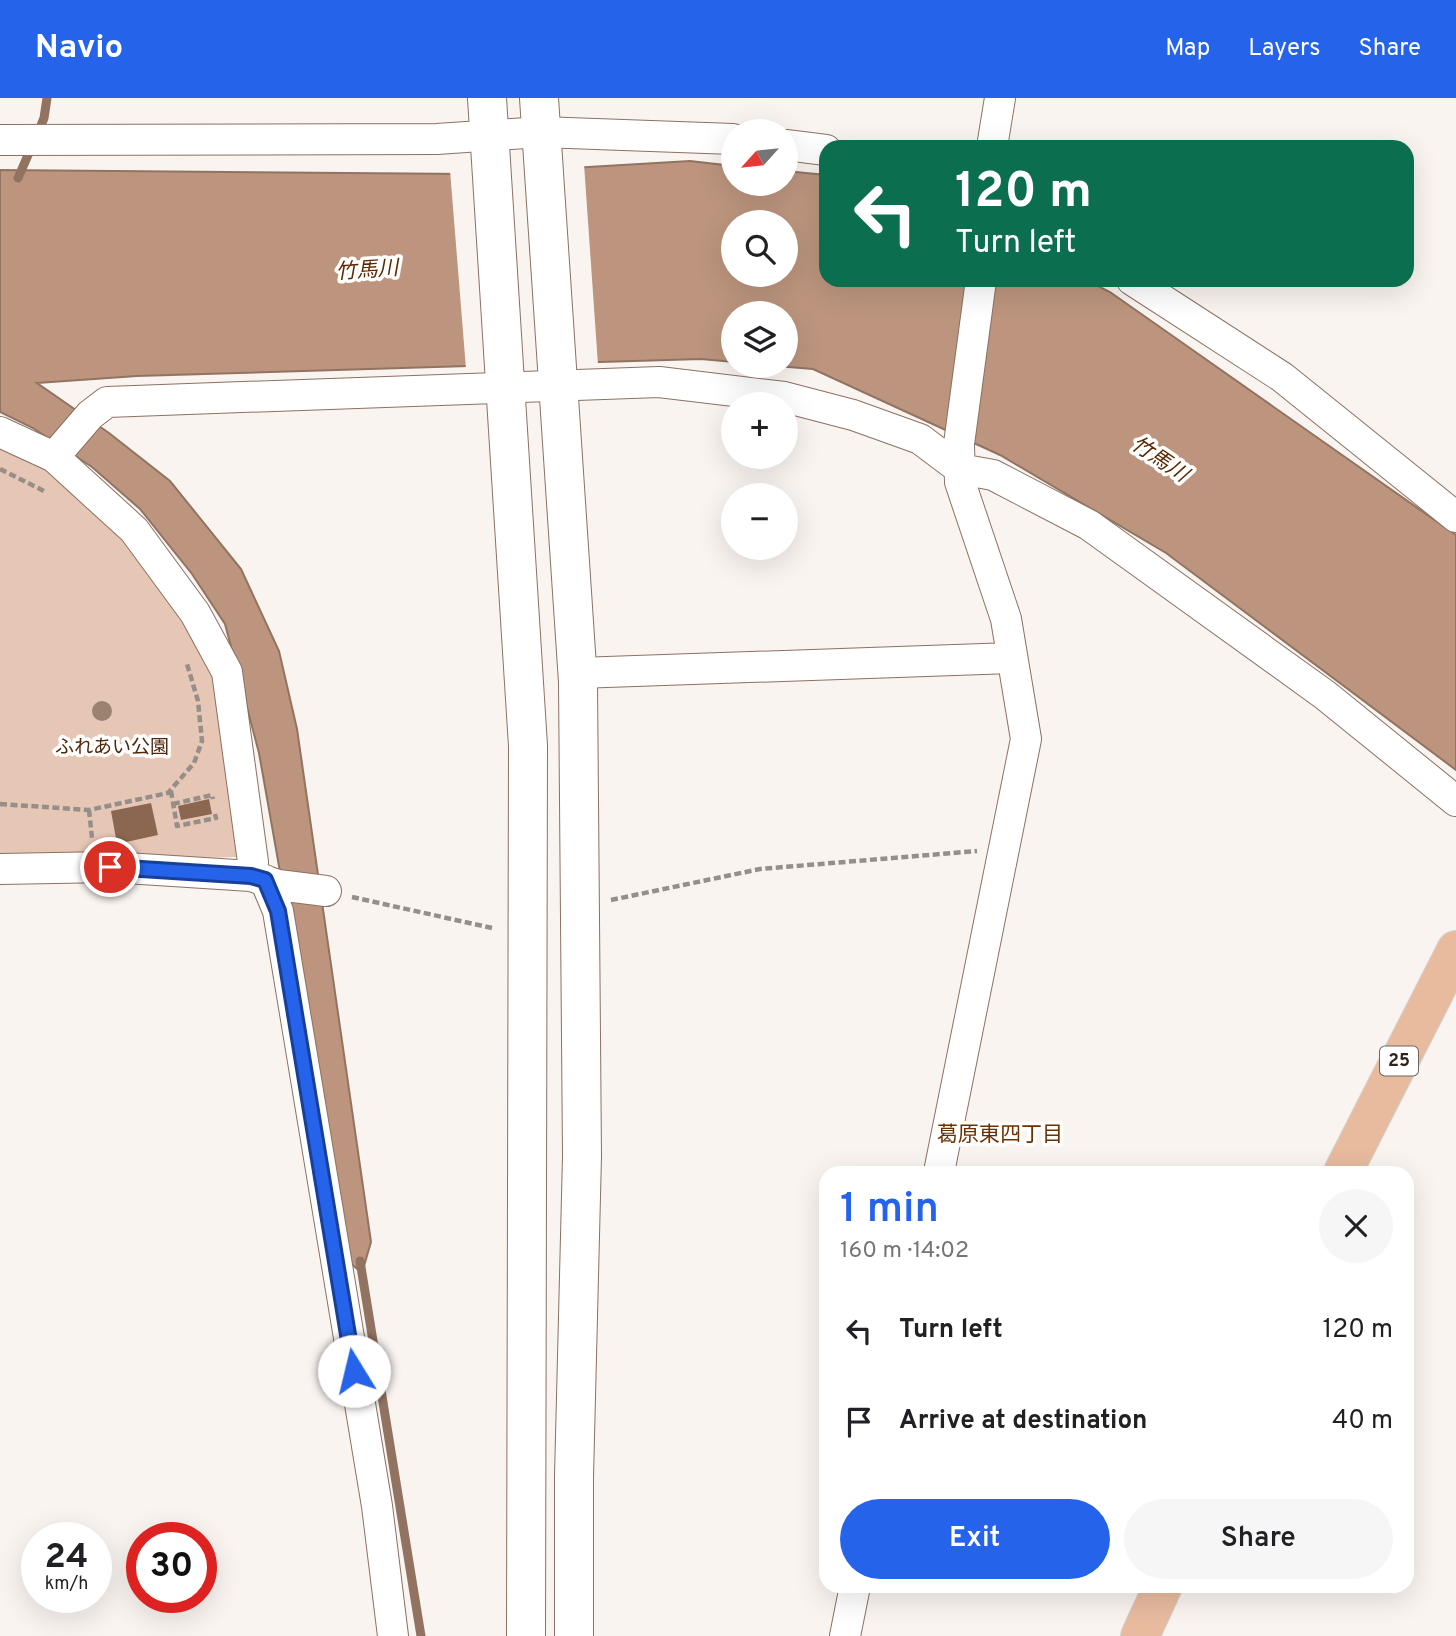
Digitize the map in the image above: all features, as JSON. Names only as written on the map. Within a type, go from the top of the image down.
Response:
[{"type":"main road","name":"25","points":[[1346,1166],[1456,950]]},
{"type":"main road","points":[[1140,1636],[1160,1593]]},
{"type":"street","points":[[993,140],[1000,98]]},
{"type":"street","points":[[541,125],[578,673],[582,1156],[574,1463],[574,1636]]},
{"type":"street","points":[[7,140],[437,139],[489,127],[541,125],[721,138]]},
{"type":"street","points":[[489,127],[528,747],[526,1636]]},
{"type":"street","points":[[798,146],[819,149]]},
{"type":"street","points":[[940,1166],[1026,739],[1006,619],[960,482],[959,457],[980,287]]},
{"type":"street","points":[[1143,287],[1282,377],[1456,517]]},
{"type":"street","points":[[54,457],[90,415],[107,402],[558,379],[659,382],[783,397],[853,415],[920,439],[1089,525],[1325,695],[1456,801]]},
{"type":"street","points":[[0,432],[54,457],[134,530],[195,613],[227,672],[253,862],[265,880],[278,911],[377,1506],[393,1636]]},
{"type":"street","points":[[578,673],[1012,658]]},
{"type":"street","points":[[0,870],[110,867],[265,880],[326,891]]},
{"type":"street","points":[[845,1636],[854,1593]]},
{"type":"path","points":[[0,469],[57,499]]},
{"type":"path","points":[[0,804],[89,810],[170,790],[194,763],[202,741],[198,701],[186,660]]},
{"type":"path","points":[[170,790],[177,826],[216,818],[212,796],[173,804]]},
{"type":"path","points":[[610,900],[760,869],[1005,848]]},
{"type":"path","points":[[326,891],[492,928]]},
{"type":"green space","name":"ふれあい公園","points":[[0,446],[40,465],[129,537],[214,669],[238,857],[0,863]]},
{"type":"water","name":"竹馬川","points":[[690,161],[721,165],[721,196],[798,196],[798,172],[819,174],[819,287],[1100,287],[1456,535],[1456,770],[1166,553],[1000,455],[813,369],[798,368],[798,301],[721,301],[721,361],[701,359],[137,376],[37,383],[109,433],[170,481],[241,569],[279,651],[297,729],[371,1242],[362,1273],[349,1262],[259,753],[225,624],[192,574],[140,509],[92,467],[33,428],[0,412],[0,170],[468,174]]},
{"type":"pier","points":[[584,164],[598,365],[466,369],[450,170]]},
{"type":"building","points":[[209,799],[212,814],[181,820],[178,806]]},
{"type":"building","points":[[151,803],[158,835],[117,844],[111,811]]},
{"type":"waterway","points":[[38,133],[47,98]]},
{"type":"waterway","points":[[18,178],[32,146]]},
{"type":"waterway","points":[[360,1261],[421,1636]]},
{"type":"district","name":"葛原東四丁目","points":[[1000,1135]]},
{"type":"route","points":[[110,867],[251,876],[265,880],[278,911],[354,1371]]}]
